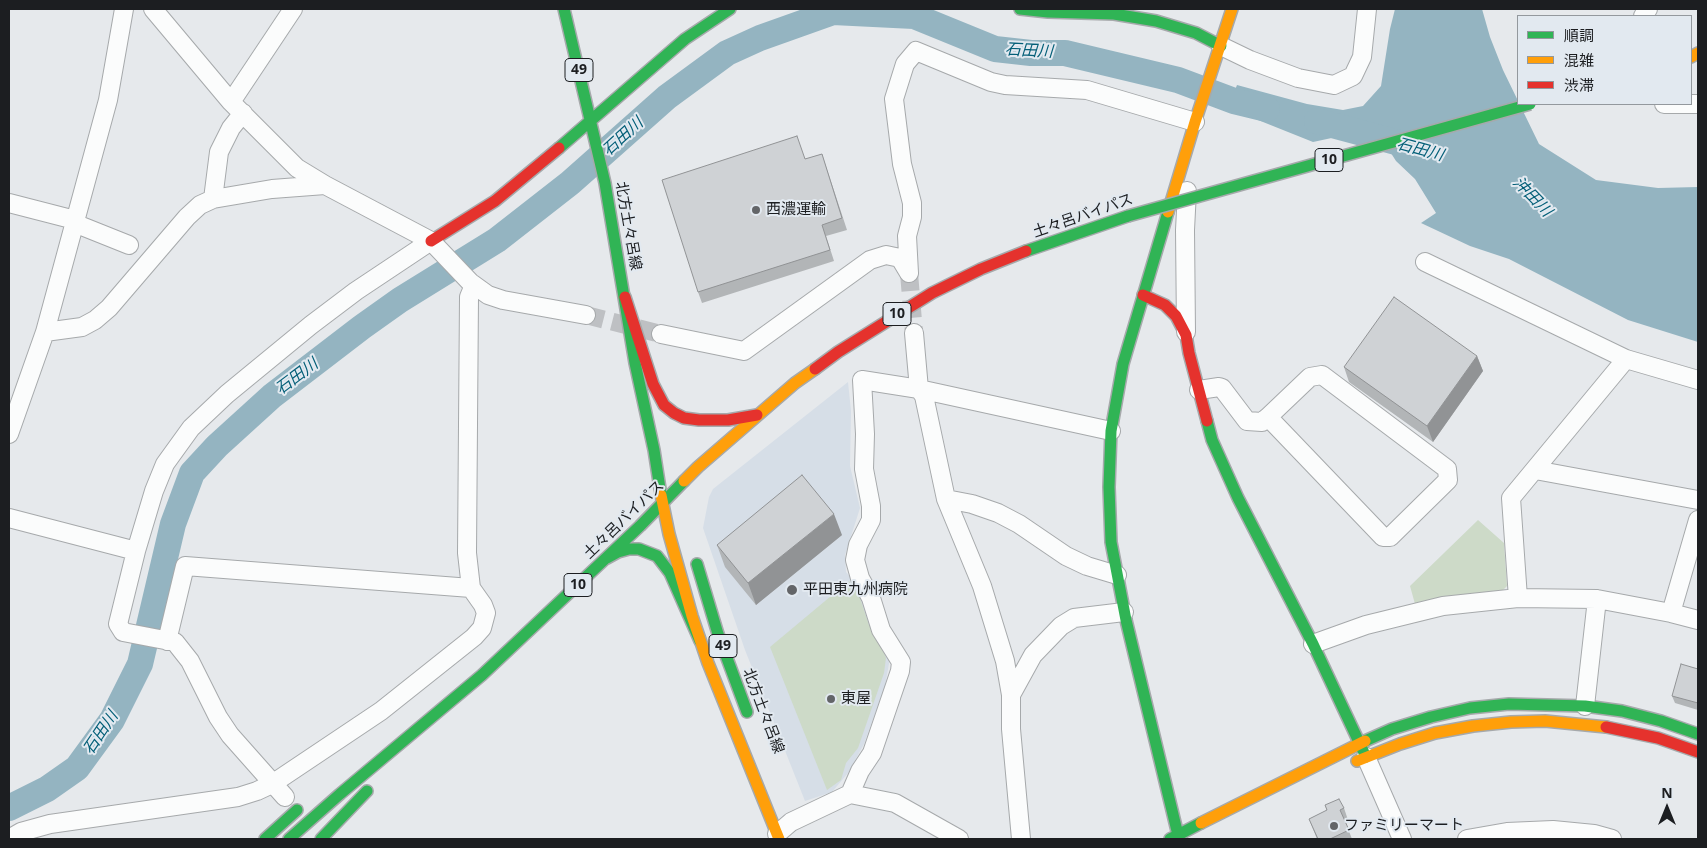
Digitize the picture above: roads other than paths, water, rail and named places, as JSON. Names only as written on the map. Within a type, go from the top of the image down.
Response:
[{"type":"main road","name":"北方土々呂線","points":[[564,9],[605,183],[635,363],[654,450],[666,494],[662,504],[669,534],[700,641],[733,728],[778,836]]},
{"type":"main road","points":[[435,244],[495,202],[592,126],[685,39],[730,9]]},
{"type":"main road","points":[[1020,9],[1048,12],[1114,14],[1156,21],[1196,33],[1221,46]]},
{"type":"main road","points":[[1232,9],[1197,117],[1123,364],[1112,431],[1109,487],[1111,542],[1124,612],[1176,838],[1359,755],[1435,734],[1473,726],[1511,722],[1584,724],[1620,729],[1658,738],[1698,752]]},
{"type":"main road","name":"土々呂バイパス","points":[[666,494],[795,383],[838,352],[932,293],[990,266],[1054,240],[1128,216],[1526,105]]},
{"type":"main road","points":[[1143,295],[1165,305],[1176,316],[1186,335],[1198,390],[1216,448],[1238,498],[1313,644],[1359,755]]},
{"type":"main road","points":[[625,296],[653,384],[664,405],[684,418],[699,420],[728,420],[757,415]]},
{"type":"main road","name":"土々呂バイパス","points":[[482,675],[662,504]]},
{"type":"main road","name":"北方土々呂線","points":[[692,548],[718,634],[751,722]]},
{"type":"main road","points":[[605,560],[618,552],[629,549],[639,549],[656,556],[670,573],[700,641]]},
{"type":"main road","points":[[395,763],[482,675]]},
{"type":"main road","points":[[289,839],[482,675]]},
{"type":"main road","points":[[1359,755],[1392,729],[1470,708],[1510,704],[1585,706],[1622,711],[1652,718],[1698,734]]},
{"type":"main road","points":[[322,839],[375,783]]},
{"type":"main road","points":[[265,839],[309,800]]},
{"type":"street","points":[[9,434],[44,332],[108,100],[124,9]]},
{"type":"street","points":[[153,9],[237,108],[297,168],[435,244],[472,283],[488,295],[503,300],[586,315]]},
{"type":"street","points":[[213,199],[219,152],[232,128],[237,108],[293,9]]},
{"type":"street","points":[[1221,46],[1250,60],[1298,78],[1334,84],[1353,76],[1362,57],[1367,9]]},
{"type":"street","points":[[661,334],[744,351],[870,260],[886,256],[900,258],[909,273],[908,236],[912,217],[912,203],[902,164],[894,99],[905,64],[916,51],[992,82],[1005,85],[1088,90],[1197,117]]},
{"type":"street","points":[[1186,335],[1185,230],[1189,148]]},
{"type":"street","points":[[44,332],[82,327],[95,320],[109,308],[187,217],[200,205],[213,199],[272,189],[325,185]]},
{"type":"street","points":[[9,203],[75,220],[79,225],[129,245]]},
{"type":"street","points":[[285,797],[230,735],[218,717],[190,662],[175,642],[126,633],[123,632],[118,624],[136,551],[154,491],[165,464],[191,428],[227,394],[356,290],[435,244]]},
{"type":"street","points":[[1425,262],[1626,359],[1698,380]]},
{"type":"street","points":[[9,839],[21,832],[56,823],[238,797],[272,784],[381,711],[474,637],[482,628],[486,613],[484,605],[471,588],[467,553],[469,298],[472,283]]},
{"type":"street","points":[[914,333],[919,389],[924,396],[946,499],[982,586],[1004,662],[1011,695],[1011,729],[1021,839]]},
{"type":"street","points":[[1518,598],[1510,498],[1626,359]]},
{"type":"street","points":[[1198,390],[1222,388],[1247,421],[1262,422],[1310,377],[1322,375],[1447,469],[1448,480],[1390,537],[1383,537],[1268,417]]},
{"type":"street","points":[[850,794],[860,771],[872,753],[900,671],[901,662],[882,630],[871,598],[860,578],[855,560],[858,545],[871,520],[871,506],[864,469],[865,434],[862,380],[919,389],[1112,431]]},
{"type":"street","points":[[1535,470],[1698,500]]},
{"type":"street","points":[[946,499],[972,504],[998,513],[1019,524],[1066,556],[1087,566],[1117,575]]},
{"type":"street","points":[[9,518],[136,551]]},
{"type":"street","points":[[1671,613],[1698,520]]},
{"type":"street","points":[[165,641],[185,566],[471,588]]},
{"type":"street","points":[[1313,644],[1366,625],[1443,606],[1518,598],[1597,599],[1698,620]]},
{"type":"street","points":[[1585,706],[1597,599]]},
{"type":"street","points":[[1011,695],[1033,656],[1061,626],[1074,618],[1124,612]]},
{"type":"street","points":[[1359,755],[1402,839]]},
{"type":"street","points":[[778,836],[791,821],[850,794],[896,803],[959,839]]},
{"type":"street","points":[[1467,839],[1508,832],[1552,835],[1594,834],[1612,839]]},
{"type":"water","name":"沖田川","points":[[1395,9],[1482,9],[1490,37],[1517,99],[1517,105],[1520,105],[1539,144],[1596,180],[1658,188],[1698,187],[1698,342],[1628,320],[1509,259],[1470,246],[1421,223],[1436,213],[1415,179],[1396,161],[1373,125],[1366,123],[1341,136],[1313,142],[1228,108],[1237,85],[1307,104],[1343,110],[1363,106],[1381,86]]},
{"type":"waterway","name":"石田川","points":[[9,808],[47,789],[77,768],[112,720],[140,664],[173,524],[192,473],[217,446],[272,396],[362,327],[400,300],[497,240],[570,183],[667,97],[727,53],[760,38],[833,12],[914,16],[995,49],[1031,53],[1065,53],[1178,80],[1234,101],[1267,109]]},
{"type":"waterway","name":"石田川","points":[[1317,121],[1403,144]]},
{"type":"tunnel","points":[[909,273],[914,333]]},
{"type":"tunnel","points":[[586,315],[661,334]]},
{"type":"place","name":"西濃運輸","points":[[756,210]]},
{"type":"place","name":"平田東九州病院","points":[[792,590]]},
{"type":"place","name":"東屋","points":[[831,699]]},
{"type":"place","name":"ファミリーマート","points":[[1334,826]]}]
